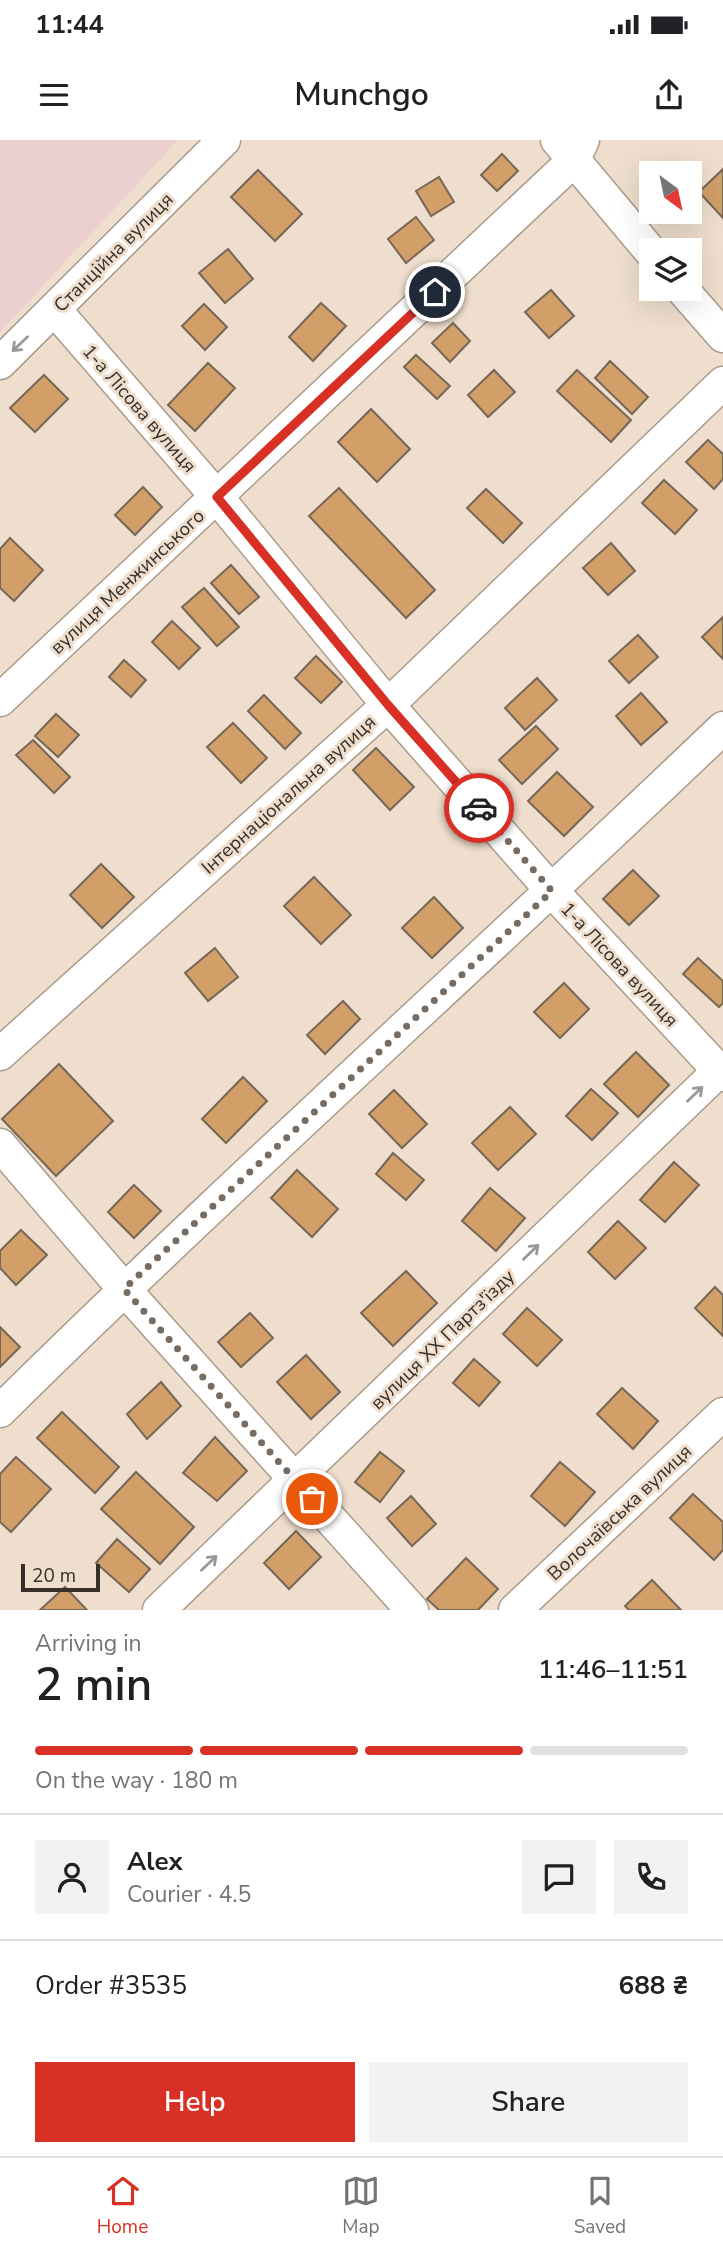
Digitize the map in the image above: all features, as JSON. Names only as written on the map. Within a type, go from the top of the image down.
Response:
[{"type":"street","name":"Станційна вулиця","points":[[0,363],[225,140]]},
{"type":"street","points":[[571,147],[640,238]]},
{"type":"street","name":"вулиця Менжинського","points":[[0,700],[217,497],[571,147]]},
{"type":"street","points":[[692,301],[723,337]]},
{"type":"street","name":"1-а Лісова вулиця","points":[[55,310],[217,497],[388,705],[552,891],[722,1071]]},
{"type":"street","name":"Інтернаціональна вулиця","points":[[0,1054],[388,705],[723,383]]},
{"type":"street","points":[[0,1411],[124,1289],[723,728]]},
{"type":"street","name":"вулиця XX Партз'їзду","points":[[159,1610],[722,1071]]},
{"type":"street","points":[[0,1144],[124,1289],[412,1610]]},
{"type":"street","name":"Волочаївська вулиця","points":[[515,1610],[723,1414]]},
{"type":"shaded area","points":[[0,140],[178,140],[0,332]]},
{"type":"building","points":[[502,154],[518,171],[497,191],[481,175]]},
{"type":"building","points":[[723,169],[723,218],[702,195],[702,189]]},
{"type":"building","points":[[258,170],[302,214],[275,241],[231,197]]},
{"type":"building","points":[[439,177],[454,202],[431,216],[416,191]]},
{"type":"building","points":[[416,217],[434,240],[406,263],[388,239]]},
{"type":"building","points":[[228,249],[253,279],[225,303],[199,273]]},
{"type":"building","points":[[551,290],[574,316],[549,338],[525,312]]},
{"type":"building","points":[[321,303],[346,326],[313,361],[289,337]]},
{"type":"building","points":[[204,304],[227,327],[205,350],[182,326]]},
{"type":"building","points":[[453,323],[470,341],[450,362],[432,343]]},
{"type":"building","points":[[416,355],[450,386],[437,399],[404,367]]},
{"type":"building","points":[[610,361],[648,397],[632,414],[595,378]]},
{"type":"building","points":[[208,363],[235,388],[195,431],[168,405]]},
{"type":"building","points":[[494,370],[515,392],[488,417],[468,395]]},
{"type":"building","points":[[577,370],[631,420],[611,442],[557,391]]},
{"type":"building","points":[[44,375],[68,399],[35,432],[10,408]]},
{"type":"building","points":[[371,409],[410,449],[377,482],[338,442]]},
{"type":"building","points":[[708,440],[723,454],[723,479],[714,489],[686,462]]},
{"type":"building","points":[[664,480],[697,510],[675,534],[642,503]]},
{"type":"building","points":[[143,487],[162,507],[135,535],[115,515]]},
{"type":"building","points":[[339,488],[435,590],[406,618],[309,516]]},
{"type":"building","points":[[486,489],[522,523],[503,543],[467,508]]},
{"type":"building","points":[[10,538],[43,570],[14,601],[0,588],[0,549]]},
{"type":"building","points":[[611,543],[635,571],[608,595],[583,568]]},
{"type":"building","points":[[231,565],[259,597],[239,614],[211,583]]},
{"type":"building","points":[[204,588],[239,627],[217,646],[182,607]]},
{"type":"building","points":[[723,617],[723,659],[702,637]]},
{"type":"building","points":[[172,621],[200,648],[179,669],[152,642]]},
{"type":"building","points":[[638,635],[658,657],[629,683],[609,661]]},
{"type":"building","points":[[316,656],[342,682],[321,703],[295,678]]},
{"type":"building","points":[[124,660],[146,680],[131,697],[109,677]]},
{"type":"building","points":[[537,678],[557,700],[525,730],[505,708]]},
{"type":"building","points":[[641,693],[667,722],[641,745],[616,716]]},
{"type":"building","points":[[264,695],[301,733],[285,749],[248,711]]},
{"type":"building","points":[[56,714],[79,735],[58,757],[35,736]]},
{"type":"building","points":[[233,723],[267,758],[241,783],[207,747]]},
{"type":"building","points":[[536,726],[558,749],[522,784],[499,760]]},
{"type":"building","points":[[33,740],[70,777],[54,793],[16,755]]},
{"type":"building","points":[[376,748],[414,787],[390,810],[353,770]]},
{"type":"building","points":[[557,772],[593,807],[564,836],[528,801]]},
{"type":"building","points":[[101,864],[134,897],[102,928],[70,895]]},
{"type":"building","points":[[633,870],[659,896],[629,925],[603,899]]},
{"type":"building","points":[[314,877],[351,915],[321,944],[284,906]]},
{"type":"building","points":[[434,897],[463,928],[432,958],[402,928]]},
{"type":"building","points":[[215,948],[238,977],[208,1001],[185,973]]},
{"type":"building","points":[[698,958],[723,981],[723,1003],[719,1007],[683,974]]},
{"type":"building","points":[[564,983],[589,1009],[560,1038],[534,1012]]},
{"type":"building","points":[[343,1001],[360,1019],[325,1054],[307,1035]]},
{"type":"building","points":[[636,1052],[669,1085],[638,1117],[604,1084]]},
{"type":"building","points":[[59,1064],[113,1121],[56,1176],[2,1119]]},
{"type":"building","points":[[243,1077],[267,1101],[226,1143],[202,1119]]},
{"type":"building","points":[[591,1089],[618,1113],[592,1140],[566,1116]]},
{"type":"building","points":[[394,1090],[427,1124],[402,1148],[369,1114]]},
{"type":"building","points":[[510,1107],[536,1134],[498,1170],[472,1143]]},
{"type":"building","points":[[393,1153],[424,1180],[406,1200],[376,1174]]},
{"type":"building","points":[[674,1162],[699,1185],[665,1222],[640,1200]]},
{"type":"building","points":[[297,1170],[338,1209],[312,1237],[271,1198]]},
{"type":"building","points":[[134,1185],[161,1211],[134,1238],[108,1212]]},
{"type":"building","points":[[490,1188],[525,1218],[496,1251],[462,1221]]},
{"type":"building","points":[[618,1221],[646,1248],[615,1279],[588,1252]]},
{"type":"building","points":[[21,1230],[47,1255],[16,1285],[0,1268],[0,1251]]},
{"type":"building","points":[[406,1271],[437,1303],[393,1346],[361,1313]]},
{"type":"building","points":[[715,1287],[723,1295],[723,1336],[695,1308]]},
{"type":"building","points":[[527,1308],[562,1340],[537,1366],[503,1334]]},
{"type":"building","points":[[250,1313],[273,1338],[241,1367],[218,1342]]},
{"type":"building","points":[[0,1327],[20,1347],[0,1367]]},
{"type":"building","points":[[306,1355],[340,1392],[311,1419],[277,1382]]},
{"type":"building","points":[[474,1359],[500,1382],[479,1406],[453,1383]]},
{"type":"building","points":[[161,1382],[181,1406],[147,1439],[127,1414]]},
{"type":"building","points":[[622,1388],[658,1421],[633,1449],[597,1414]]},
{"type":"building","points":[[62,1412],[119,1467],[95,1493],[37,1438]]},
{"type":"building","points":[[215,1437],[247,1471],[217,1501],[183,1473]]},
{"type":"building","points":[[380,1452],[404,1471],[380,1502],[355,1482]]},
{"type":"building","points":[[16,1457],[51,1489],[11,1532],[0,1522],[0,1474]]},
{"type":"building","points":[[560,1462],[595,1492],[565,1526],[531,1496]]},
{"type":"building","points":[[136,1472],[194,1527],[160,1564],[101,1509]]},
{"type":"building","points":[[693,1494],[723,1522],[723,1550],[714,1560],[670,1518]]},
{"type":"building","points":[[411,1496],[436,1524],[412,1546],[387,1518]]},
{"type":"building","points":[[296,1531],[321,1557],[289,1589],[264,1563]]},
{"type":"building","points":[[117,1539],[150,1569],[129,1592],[96,1563]]},
{"type":"building","points":[[466,1558],[498,1589],[478,1610],[439,1610],[427,1599]]},
{"type":"building","points":[[652,1580],[681,1610],[629,1610],[625,1606]]},
{"type":"building","points":[[65,1587],[87,1610],[40,1610]]},
{"type":"way so far","points":[[312,1499],[124,1289],[552,891],[479,808]]},
{"type":"route","points":[[435,292],[217,497],[388,705],[479,808]]}]
